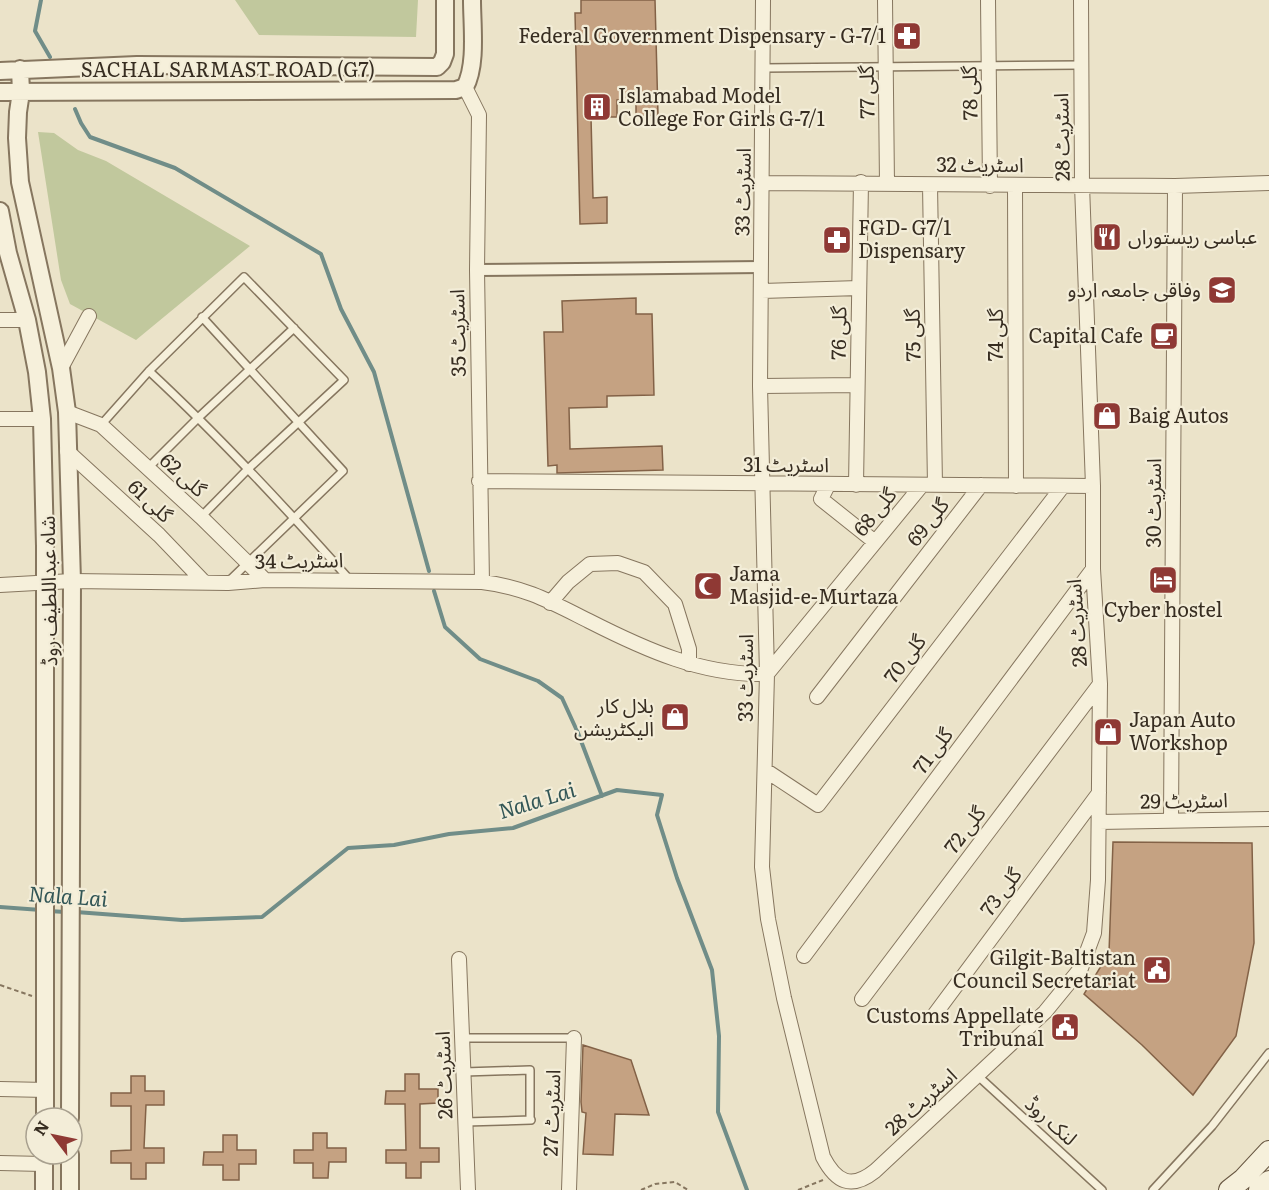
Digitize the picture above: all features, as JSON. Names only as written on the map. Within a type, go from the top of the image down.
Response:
[{"type":"main road","points":[[1229,1190],[1243,1179],[1269,1151]]},
{"type":"main road","points":[[1259,1190],[1269,1181]]},
{"type":"street","name":"SACHAL SARMAST ROAD (G7)","points":[[0,71],[137,64],[437,67],[442,62],[444,54],[445,0]]},
{"type":"street","points":[[460,89],[470,79],[472,65],[472,0]]},
{"type":"street","name":"اسٹریٹ 33","points":[[763,0],[760,386],[767,674],[762,867],[768,919],[796,1054],[823,1157],[830,1171],[837,1177]]},
{"type":"street","name":"گلی 77","points":[[885,0],[887,184]]},
{"type":"street","name":"گلی 78","points":[[988,0],[990,186]]},
{"type":"street","name":"اسٹریٹ 28","points":[[837,1177],[848,1183],[866,1179],[1045,1012],[1081,968],[1089,950],[1095,923],[1098,880],[1100,684],[1093,569],[1082,184],[1081,0]]},
{"type":"street","points":[[268,66],[268,91]]},
{"type":"street","name":"شاہ عبداللطیف روڈ","points":[[20,69],[21,92],[17,138],[20,182],[61,368],[67,412],[72,581],[70,1106]]},
{"type":"street","name":"SACHAL SARMAST ROAD (G7)","points":[[0,92],[460,89]]},
{"type":"street","name":"اسٹریٹ 35","points":[[460,89],[479,115],[477,270],[482,582]]},
{"type":"street","name":"اسٹریٹ 32","points":[[762,183],[861,182],[990,186],[1082,184],[1175,186],[1269,183]]},
{"type":"street","name":"گلی 76","points":[[856,485],[861,182]]},
{"type":"street","name":"گلی 75","points":[[928,485],[930,184]]},
{"type":"street","name":"گلی 74","points":[[1015,185],[1016,486]]},
{"type":"street","name":"اسٹریٹ 30","points":[[1171,821],[1175,186]]},
{"type":"street","name":"شاہ عبداللطیف روڈ","points":[[0,211],[8,253],[27,320],[37,372],[42,419],[45,583],[45,1106]]},
{"type":"street","points":[[477,270],[761,267]]},
{"type":"street","points":[[761,291],[859,288]]},
{"type":"street","points":[[61,368],[89,316]]},
{"type":"street","points":[[0,321],[27,320]]},
{"type":"street","points":[[760,386],[858,385]]},
{"type":"street","name":"گلی 62","points":[[67,412],[101,425],[201,517],[265,580]]},
{"type":"street","points":[[0,419],[42,419]]},
{"type":"street","name":"گلی 61","points":[[67,451],[159,535],[205,583]]},
{"type":"street","name":"اسٹریٹ 31","points":[[479,481],[1092,486]]},
{"type":"street","points":[[828,485],[820,499],[875,542]]},
{"type":"street","name":"گلی 68","points":[[767,674],[875,542],[928,485]]},
{"type":"street","name":"گلی 69","points":[[817,697],[981,485]]},
{"type":"street","name":"گلی 70","points":[[765,770],[818,805],[1063,486]]},
{"type":"street","points":[[550,603],[568,582],[590,564],[618,563],[644,572],[675,604],[689,649],[689,664]]},
{"type":"street","name":"گلی 71","points":[[804,956],[1093,569]]},
{"type":"street","name":"اسٹریٹ 34","points":[[0,585],[72,581],[228,583],[349,579],[503,584],[534,593],[550,603],[689,664],[743,675],[767,674]]},
{"type":"street","name":"گلی 72","points":[[862,999],[1100,684]]},
{"type":"street","name":"گلی 73","points":[[935,1014],[1099,794]]},
{"type":"street","name":"اسٹریٹ 29","points":[[1099,822],[1269,819]]},
{"type":"street","name":"اسٹریٹ 26","points":[[459,959],[468,1190]]},
{"type":"street","name":"اسٹریٹ 27","points":[[569,1190],[574,1038]]},
{"type":"street","points":[[0,1089],[46,1090]]},
{"type":"street","points":[[0,1163],[24,1161]]},
{"type":"street","points":[[43,1166],[44,1190]]},
{"type":"street","points":[[70,1166],[70,1190]]},
{"type":"lane","points":[[764,68],[1080,65]]},
{"type":"lane","points":[[101,425],[149,371],[244,278],[344,380],[248,469],[201,517]]},
{"type":"lane","points":[[202,317],[343,471],[228,583]]},
{"type":"lane","points":[[147,469],[294,328]]},
{"type":"lane","points":[[149,371],[199,417],[349,579]]},
{"type":"lane","points":[[462,1038],[574,1038]]},
{"type":"lane","points":[[1153,1190],[1212,1126],[1269,1053]]},
{"type":"lane","points":[[464,1072],[530,1070],[531,1120],[465,1122]]},
{"type":"lane","name":"لنک روڈ","points":[[978,1076],[1102,1190]]},
{"type":"path","points":[[0,985],[46,1000]]},
{"type":"path","points":[[798,1190],[837,1177]]},
{"type":"path","points":[[641,1190],[655,1184],[675,1182],[688,1190]]},
{"type":"green space","points":[[235,0],[418,0],[416,37],[259,35]]},
{"type":"green space","points":[[38,132],[54,133],[78,150],[106,161],[250,246],[136,340],[70,304],[61,280]]},
{"type":"building","name":"Islamabad Model College For Girls G-7/1","points":[[581,0],[655,0],[658,115],[636,116],[636,99],[617,100],[617,117],[591,117],[593,198],[607,197],[607,223],[580,224],[575,13],[581,13]]},
{"type":"building","points":[[636,298],[636,314],[652,314],[654,395],[607,396],[607,407],[569,408],[570,449],[662,446],[663,470],[557,473],[557,465],[548,466],[544,332],[563,332],[562,301]]},
{"type":"building","points":[[1113,842],[1252,843],[1254,943],[1236,1036],[1193,1095],[1142,1045],[1084,994],[1109,953]]},
{"type":"building","points":[[583,1045],[631,1060],[649,1115],[615,1114],[613,1155],[583,1154],[586,1113],[582,1112],[581,1102]]},
{"type":"building","points":[[405,1074],[419,1074],[419,1089],[438,1089],[438,1103],[420,1104],[420,1148],[439,1148],[439,1162],[421,1162],[421,1178],[406,1178],[406,1163],[386,1163],[386,1150],[406,1150],[405,1104],[385,1104],[386,1091],[405,1091]]},
{"type":"building","points":[[131,1076],[145,1076],[145,1091],[164,1091],[164,1105],[146,1105],[144,1148],[164,1148],[164,1163],[146,1163],[146,1179],[131,1179],[131,1163],[111,1163],[111,1151],[131,1150],[131,1106],[111,1106],[111,1093],[131,1093]]},
{"type":"building","points":[[313,1133],[327,1133],[327,1148],[346,1148],[346,1162],[329,1162],[328,1178],[313,1178],[313,1163],[294,1163],[294,1150],[313,1150]]},
{"type":"building","points":[[223,1135],[237,1135],[237,1150],[256,1150],[256,1164],[239,1164],[239,1180],[223,1180],[223,1165],[203,1165],[204,1152],[223,1152]]},
{"type":"waterway","points":[[41,0],[35,31],[50,57]]},
{"type":"waterway","points":[[75,109],[90,137],[175,168],[321,254],[341,309],[374,372],[429,571]]},
{"type":"waterway","points":[[434,591],[445,627],[480,659],[538,681],[562,698],[602,796]]},
{"type":"waterway","name":"Nala Lai","points":[[76,912],[182,920],[262,917],[348,848],[394,845],[449,834],[513,828],[617,790],[662,795],[657,815],[677,878],[712,970],[719,1036],[718,1112],[747,1190]]},
{"type":"waterway","name":"Nala Lai","points":[[0,907],[41,910]]},
{"type":"waterway","name":"Nala Lai","points":[[49,911],[65,912]]},
{"type":"place","name":"Federal Government Dispensary - G-7/1","points":[[907,36]]},
{"type":"place","name":"Islamabad Model College For Girls G-7/1","points":[[597,107]]},
{"type":"place","name":"عباسی ریستوراں","points":[[1107,237]]},
{"type":"place","name":"FGD- G7/1 Dispensary","points":[[837,240]]},
{"type":"place","name":"وفاقی جامعہ اردو","points":[[1222,290]]},
{"type":"place","name":"Capital Cafe","points":[[1164,336]]},
{"type":"place","name":"Baig Autos","points":[[1107,416]]},
{"type":"place","name":"Cyber hostel","points":[[1163,580]]},
{"type":"place","name":"Jama Masjid-e-Murtaza","points":[[708,586]]},
{"type":"place","name":"بلال کار الیکٹریشن","points":[[675,717]]},
{"type":"place","name":"Japan Auto Workshop","points":[[1108,732]]},
{"type":"place","name":"Gilgit-Baltistan Council Secretariat","points":[[1157,970]]},
{"type":"place","name":"Customs Appellate Tribunal","points":[[1065,1027]]}]
